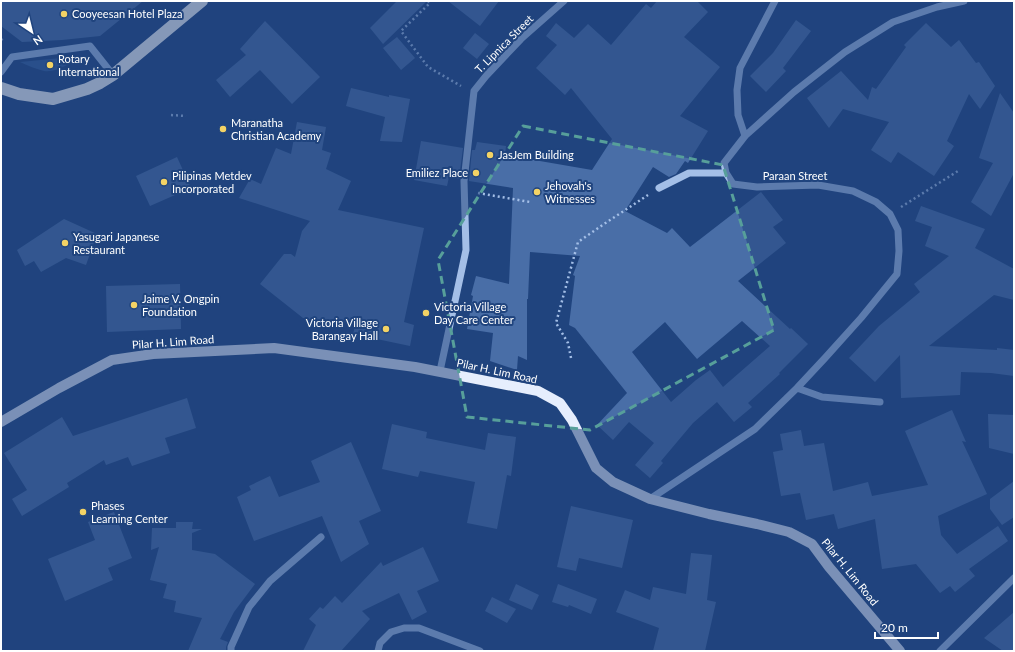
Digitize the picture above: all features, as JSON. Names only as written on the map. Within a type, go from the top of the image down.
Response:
[{"type":"highway","points":[[1,88],[19,94],[52,99],[87,89],[113,75],[202,1]]},
{"type":"main road","name":"Pilar H. Lim Road","points":[[1,422],[59,388],[112,360],[154,354],[274,348],[440,371],[538,391],[560,403],[572,420],[596,468],[613,482],[650,499],[789,532],[812,544],[829,567],[900,651]]},
{"type":"street","name":"T. Lipnica Street","points":[[440,371],[466,250],[464,181],[474,91],[486,76],[521,40],[564,1]]},
{"type":"street","points":[[745,136],[738,115],[737,90],[740,68],[774,1]]},
{"type":"street","points":[[659,188],[689,173],[726,173],[724,163],[745,136],[794,92],[845,52],[894,22],[937,7],[964,1]]},
{"type":"street","points":[[1,72],[12,57],[90,46],[113,75]]},
{"type":"street","name":"Paraan Street","points":[[650,499],[755,429],[797,388],[861,318],[897,274],[899,251],[898,230],[890,214],[876,202],[853,191],[818,185],[756,187],[733,184],[726,173]]},
{"type":"street","points":[[797,388],[822,397],[880,402]]},
{"type":"street","points":[[231,651],[231,647],[249,607],[270,581],[321,537]]},
{"type":"street","points":[[940,651],[1014,578]]},
{"type":"street","points":[[378,651],[380,643],[391,632],[404,628],[419,628],[480,651]]},
{"type":"path","points":[[428,1],[430,3],[401,31],[428,67],[460,86]]},
{"type":"path","points":[[1,39],[5,42]]},
{"type":"path","points":[[171,115],[186,116]]},
{"type":"path","points":[[890,214],[958,171]]},
{"type":"path","points":[[571,358],[568,343],[556,323],[578,242],[659,188]]},
{"type":"path","points":[[471,192],[530,202]]},
{"type":"highlighted area","points":[[523,126],[723,165],[774,330],[590,430],[467,417],[438,260]]},
{"type":"shaded area","points":[[82,56],[64,66],[49,71],[44,71],[20,62]]},
{"type":"building","name":"Cooyeesan Hotel Plaza","points":[[1,1],[143,1],[100,36],[22,42],[1,26]]},
{"type":"building","points":[[397,1],[427,1],[383,44],[370,28]]},
{"type":"building","points":[[448,1],[499,1],[480,26]]},
{"type":"building","points":[[657,1],[697,1],[708,12],[684,37],[720,67],[680,116],[708,131],[688,163],[685,161],[676,174],[669,177],[653,167],[625,211],[667,233],[672,228],[690,247],[761,192],[783,220],[773,227],[786,243],[738,281],[808,344],[779,373],[780,374],[748,403],[752,407],[734,422],[717,402],[693,423],[661,461],[663,463],[650,478],[635,465],[654,443],[629,422],[613,440],[597,425],[627,393],[575,328],[569,325],[575,276],[573,275],[580,256],[530,252],[527,299],[527,360],[518,356],[517,370],[490,361],[493,333],[467,329],[473,296],[471,295],[476,276],[509,284],[513,188],[469,181],[472,150],[475,150],[477,142],[506,146],[505,155],[592,170],[612,139],[571,88],[565,95],[536,68],[557,45],[546,36],[556,23],[574,38],[588,24],[611,45],[646,4],[651,8]],"holes":[[[742,321],[770,346],[723,387],[710,370],[671,402],[632,352],[665,322],[697,359]]]},
{"type":"building","points":[[796,20],[811,31],[783,68],[786,71],[766,92],[750,76],[773,53]]},
{"type":"building","points":[[265,21],[320,77],[292,104],[260,70],[230,97],[216,80],[246,55],[240,49]]},
{"type":"building","points":[[926,23],[951,47],[959,40],[976,63],[979,62],[995,86],[980,109],[969,94],[947,141],[954,146],[934,176],[898,152],[891,163],[871,150],[889,122],[843,109],[829,128],[807,98],[841,71],[868,100],[872,87],[876,89],[906,47],[904,45]]},
{"type":"building","points":[[475,33],[489,44],[477,59],[463,48]]},
{"type":"building","points":[[397,37],[415,58],[401,70],[383,48]]},
{"type":"building","points":[[351,88],[389,97],[389,95],[410,99],[402,142],[380,141],[385,117],[346,106]]},
{"type":"building","points":[[1000,93],[1014,113],[1014,173],[991,216],[971,202],[993,163],[979,158]]},
{"type":"building","points":[[297,122],[326,127],[322,150],[331,153],[326,169],[351,181],[338,210],[424,228],[404,322],[414,325],[410,346],[353,334],[356,323],[317,321],[303,318],[260,284],[284,254],[291,254],[295,257],[302,231],[310,221],[239,198],[250,179],[261,184],[276,148],[291,154]]},
{"type":"building","points":[[421,141],[463,148],[459,179],[449,177],[447,186],[414,180]]},
{"type":"building","name":"Pilipinas Metdev Incorporated","points":[[177,157],[191,188],[150,206],[136,176]]},
{"type":"building","points":[[921,206],[985,229],[975,248],[1014,269],[1014,300],[994,295],[929,346],[1014,350],[1014,376],[991,373],[961,372],[960,395],[901,398],[900,355],[875,382],[849,358],[879,326],[920,292],[914,284],[949,256],[925,246],[932,227],[915,221]]},
{"type":"building","points":[[64,219],[97,234],[86,265],[66,258],[41,272],[34,261],[25,266],[17,250]]},
{"type":"building","points":[[180,284],[181,329],[107,332],[106,286]]},
{"type":"building","points":[[187,398],[196,428],[165,438],[170,453],[132,466],[128,457],[106,465],[104,460],[67,483],[69,487],[22,516],[12,499],[27,490],[4,453],[62,417],[73,436]]},
{"type":"building","points":[[952,410],[966,442],[962,441],[987,494],[938,516],[941,535],[957,554],[998,526],[1008,541],[969,569],[975,576],[955,592],[950,586],[940,593],[916,564],[882,569],[875,519],[838,529],[834,514],[806,520],[800,493],[781,496],[773,452],[783,450],[780,434],[801,430],[804,446],[824,443],[833,491],[868,482],[872,496],[928,485],[905,431]]},
{"type":"building","points":[[988,414],[1014,415],[1014,454],[989,448]]},
{"type":"building","points":[[392,424],[427,432],[426,438],[485,450],[488,433],[516,437],[511,476],[507,475],[497,529],[467,523],[475,482],[420,471],[418,477],[382,469]]},
{"type":"building","points":[[351,442],[381,511],[359,521],[369,544],[341,562],[322,516],[254,541],[237,497],[251,490],[249,486],[270,476],[279,497],[320,482],[311,461]]},
{"type":"building","points":[[1014,481],[1014,517],[1002,525],[990,509],[990,499]]},
{"type":"building","points":[[571,506],[633,520],[622,568],[579,558],[576,571],[557,567]]},
{"type":"building","points":[[114,512],[132,558],[108,568],[113,580],[65,601],[48,559],[95,540],[88,522]]},
{"type":"building","points":[[176,522],[193,522],[192,529],[202,529],[192,533],[192,550],[215,554],[255,584],[234,612],[220,639],[228,642],[226,651],[188,651],[202,618],[174,612],[176,601],[163,598],[167,584],[150,580],[159,547],[151,550],[152,528],[176,528]]},
{"type":"building","points":[[423,547],[439,581],[417,591],[427,612],[412,620],[399,593],[362,611],[370,619],[341,651],[303,651],[316,625],[309,619],[320,607],[323,609],[335,596],[342,603],[381,562],[383,566]]},
{"type":"building","points":[[691,553],[712,555],[707,600],[716,602],[705,651],[653,651],[659,628],[616,612],[625,590],[650,600],[653,587],[686,594]]},
{"type":"building","points":[[516,584],[539,595],[532,610],[509,600]]},
{"type":"building","points":[[558,584],[597,599],[591,614],[569,605],[568,607],[552,602]]},
{"type":"building","points":[[492,597],[516,609],[507,623],[485,611]]},
{"type":"building","points":[[1014,612],[1014,651],[1003,651],[984,638]]},
{"type":"place","name":"Cooyeesan Hotel Plaza","points":[[64,14]]},
{"type":"place","name":"Rotary International","points":[[50,65]]},
{"type":"place","name":"Maranatha Christian Academy","points":[[223,129]]},
{"type":"place","name":"JasJem Building","points":[[490,155]]},
{"type":"place","name":"Emiliez Place","points":[[476,173]]},
{"type":"place","name":"Pilipinas Metdev Incorporated","points":[[164,182]]},
{"type":"place","name":"Jehovah's Witnesses","points":[[537,192]]},
{"type":"place","name":"Yasugari Japanese Restaurant","points":[[65,243]]},
{"type":"place","name":"Jaime V. Ongpin Foundation","points":[[134,305]]},
{"type":"place","name":"Victoria Village Day Care Center","points":[[426,313]]},
{"type":"place","name":"Victoria Village Barangay Hall","points":[[386,329]]},
{"type":"place","name":"Phases Learning Center","points":[[83,512]]}]
